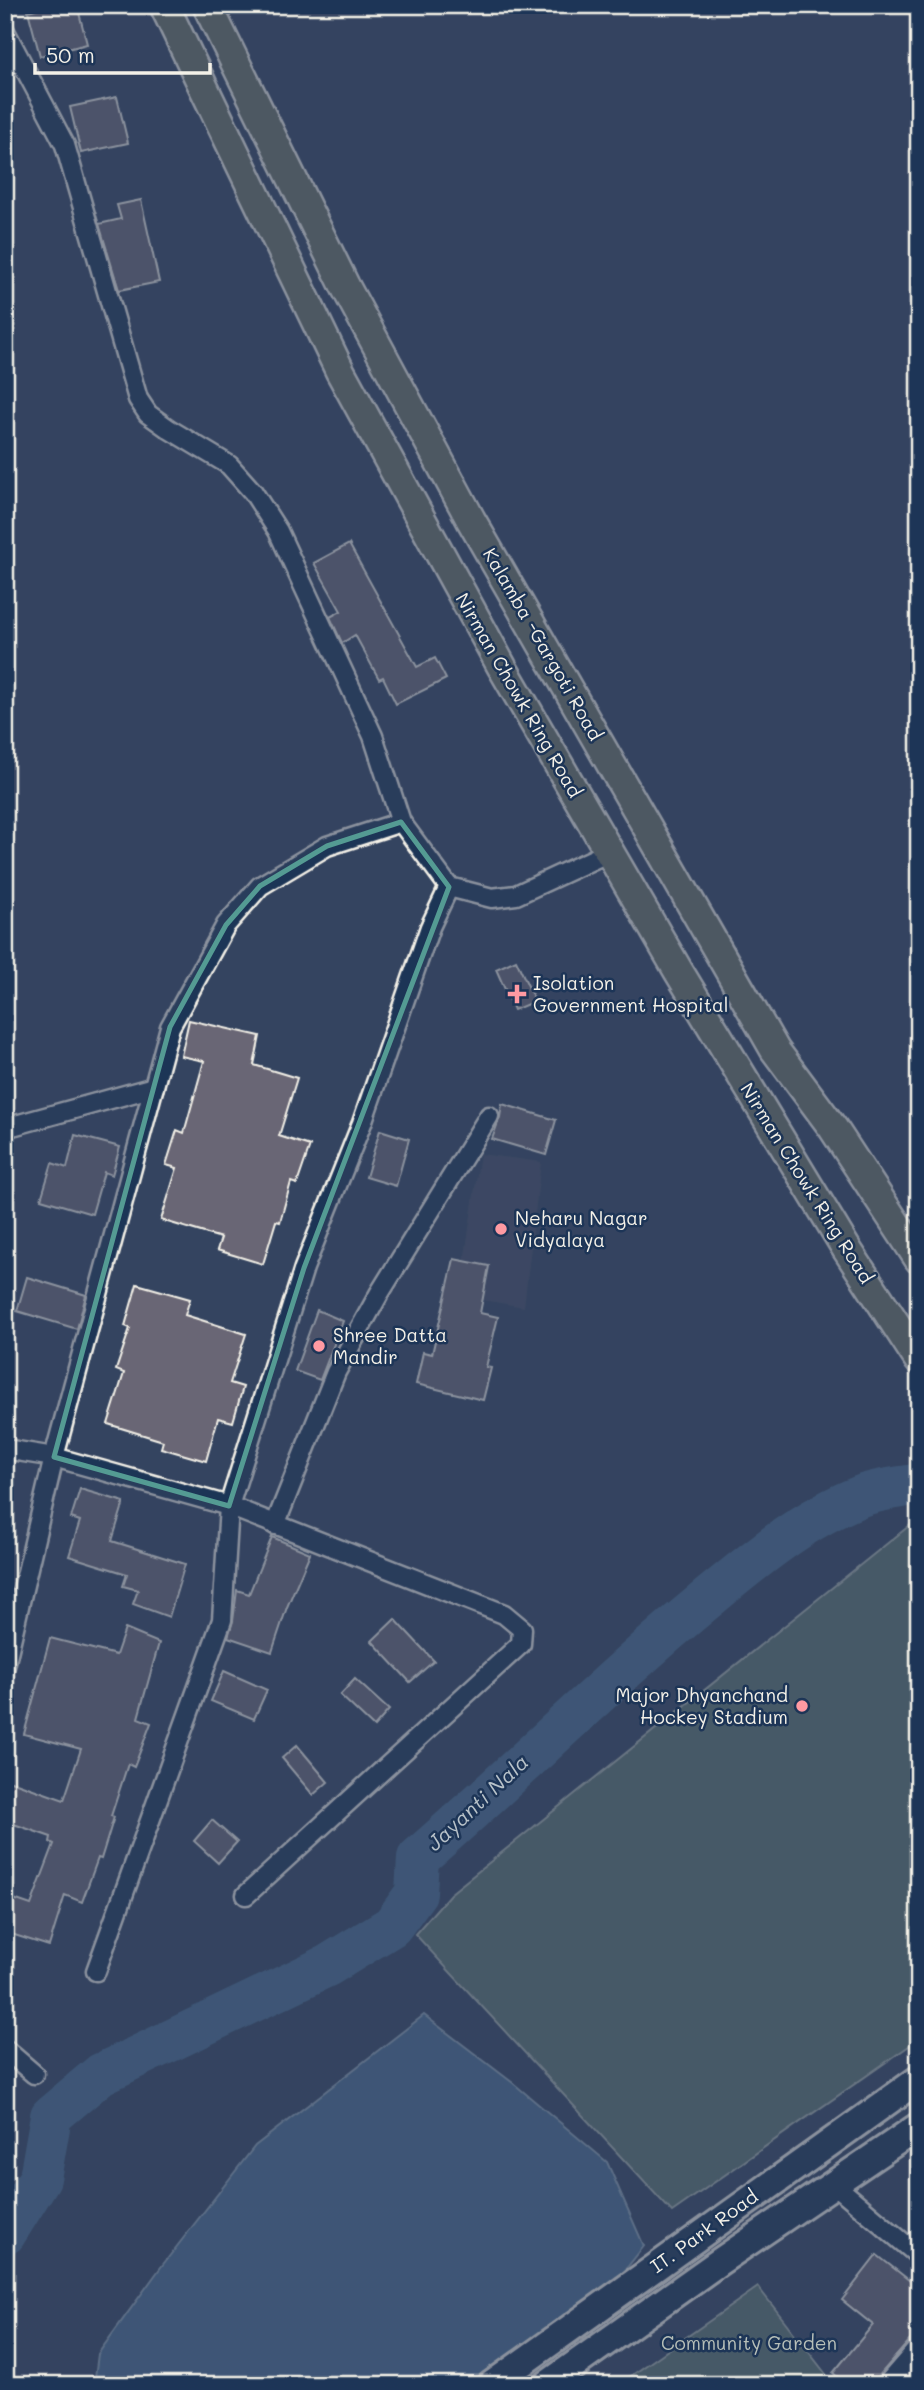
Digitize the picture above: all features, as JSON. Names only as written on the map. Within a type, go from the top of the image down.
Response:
[{"type":"main road","name":"Nirman Chowk Ring Road","points":[[164,5],[340,371],[502,667],[679,972],[846,1248],[919,1360]]},
{"type":"main road","name":"Kalamba -Gargoti Road","points":[[207,5],[345,286],[478,532],[775,1050],[833,1128],[919,1259]]},
{"type":"main road","name":"IT. Park Road","points":[[491,2385],[919,2079]]},
{"type":"main road","name":"IT. Park Road","points":[[546,2385],[919,2126]]},
{"type":"street","points":[[5,31],[65,145],[138,399],[148,414],[169,429],[229,464],[253,492],[272,521],[373,736],[401,822],[449,887],[492,898],[516,895],[609,852]]},
{"type":"street","points":[[5,1666],[54,1457],[170,1027],[226,925],[260,886],[327,846],[401,822]]},
{"type":"street","points":[[96,1970],[222,1620],[229,1506],[304,1268],[362,1123],[430,927],[449,887]]},
{"type":"street","points":[[5,1128],[154,1087]]},
{"type":"street","points":[[275,1525],[336,1372],[379,1294],[489,1116]]},
{"type":"street","points":[[5,1449],[54,1457],[229,1506],[504,1614],[522,1629],[521,1644],[246,1895]]},
{"type":"street","points":[[5,2049],[34,2074]]},
{"type":"street","points":[[834,2184],[919,2256]]},
{"type":"street","points":[[886,2385],[919,2347]]},
{"type":"highlighted area","points":[[401,822],[449,887],[304,1268],[229,1506],[54,1457],[170,1027],[226,925],[260,886],[327,846]]},
{"type":"shaded area","name":"Neharu Nagar Vidyalaya","points":[[480,1154],[541,1162],[524,1307],[459,1296]]},
{"type":"shaded area","points":[[424,2015],[513,2083],[607,2162],[644,2246],[617,2280],[467,2385],[94,2385],[98,2354],[161,2267],[255,2146]]},
{"type":"green space","name":"Major Dhyanchand Hockey Stadium","points":[[919,1518],[919,2039],[672,2212],[415,1934],[450,1894]]},
{"type":"green space","name":"Community Garden","points":[[758,2287],[829,2378],[824,2385],[618,2385]]},
{"type":"building","points":[[51,5],[77,5],[87,44],[40,56],[28,11]]},
{"type":"building","points":[[117,97],[128,143],[81,153],[70,107]]},
{"type":"building","points":[[141,200],[159,282],[119,290],[99,224],[121,219],[117,205]]},
{"type":"building","points":[[349,544],[417,667],[435,658],[446,679],[396,704],[383,677],[379,679],[355,635],[342,643],[330,617],[341,611],[314,563]]},
{"type":"building","points":[[516,960],[535,1001],[514,1010],[496,969]]},
{"type":"building","points":[[189,1020],[260,1036],[254,1065],[297,1078],[279,1136],[310,1146],[297,1184],[291,1182],[280,1222],[276,1221],[263,1264],[217,1250],[221,1238],[161,1220],[177,1168],[166,1165],[177,1130],[184,1133],[204,1061],[181,1056]]},
{"type":"building","points":[[502,1104],[556,1120],[546,1155],[492,1139]]},
{"type":"building","points":[[380,1130],[409,1139],[396,1186],[366,1177]]},
{"type":"building","points":[[75,1135],[120,1147],[112,1175],[104,1172],[92,1214],[41,1199],[52,1163],[67,1168]]},
{"type":"building","points":[[454,1259],[489,1266],[480,1313],[498,1317],[486,1367],[491,1368],[483,1400],[416,1384],[423,1352],[432,1354]]},
{"type":"building","points":[[27,1277],[86,1295],[77,1329],[17,1311]]},
{"type":"building","points":[[137,1284],[190,1299],[185,1315],[246,1334],[230,1383],[243,1387],[233,1422],[218,1418],[206,1461],[161,1448],[163,1441],[108,1424],[124,1373],[116,1370],[130,1328],[125,1326]]},
{"type":"building","name":"Shree Datta Mandir","points":[[317,1310],[343,1321],[320,1380],[295,1371]]},
{"type":"building","points":[[80,1489],[124,1502],[112,1541],[185,1564],[169,1617],[133,1604],[138,1590],[123,1586],[127,1574],[69,1556],[80,1521],[71,1518]]},
{"type":"building","points":[[272,1537],[310,1553],[287,1607],[272,1652],[228,1637],[237,1590],[249,1594]]},
{"type":"building","points":[[395,1619],[434,1661],[410,1682],[372,1641]]},
{"type":"building","points":[[125,1629],[159,1643],[138,1718],[151,1723],[134,1767],[128,1764],[111,1816],[114,1817],[101,1859],[98,1858],[82,1902],[65,1895],[49,1946],[5,1932],[5,1896],[31,1905],[54,1844],[50,1842],[51,1837],[5,1821],[5,1779],[64,1800],[81,1749],[24,1734],[50,1638],[116,1655]]},
{"type":"building","points":[[224,1671],[267,1690],[254,1719],[211,1701]]},
{"type":"building","points":[[355,1679],[389,1710],[374,1727],[340,1695]]},
{"type":"building","points":[[297,1745],[328,1782],[313,1795],[282,1758]]},
{"type":"building","points":[[212,1820],[237,1842],[218,1863],[194,1841]]},
{"type":"building","points":[[877,2255],[919,2288],[919,2336],[910,2340],[877,2378],[875,2385],[847,2385],[833,2373],[873,2325],[842,2300]]},
{"type":"building","points":[[919,2365],[919,2385],[901,2385]]},
{"type":"waterway","name":"Jayanti Nala","points":[[5,2234],[40,2178],[51,2116],[101,2074],[327,1966],[392,1926],[416,1893],[418,1858],[633,1662],[707,1599],[761,1555],[840,1505],[882,1490],[919,1484]]},
{"type":"place","name":"Isolation Government Hospital","points":[[517,994]]},
{"type":"place","name":"Neharu Nagar Vidyalaya","points":[[501,1229]]},
{"type":"place","name":"Shree Datta Mandir","points":[[319,1346]]},
{"type":"place","name":"Major Dhyanchand Hockey Stadium","points":[[802,1706]]}]
